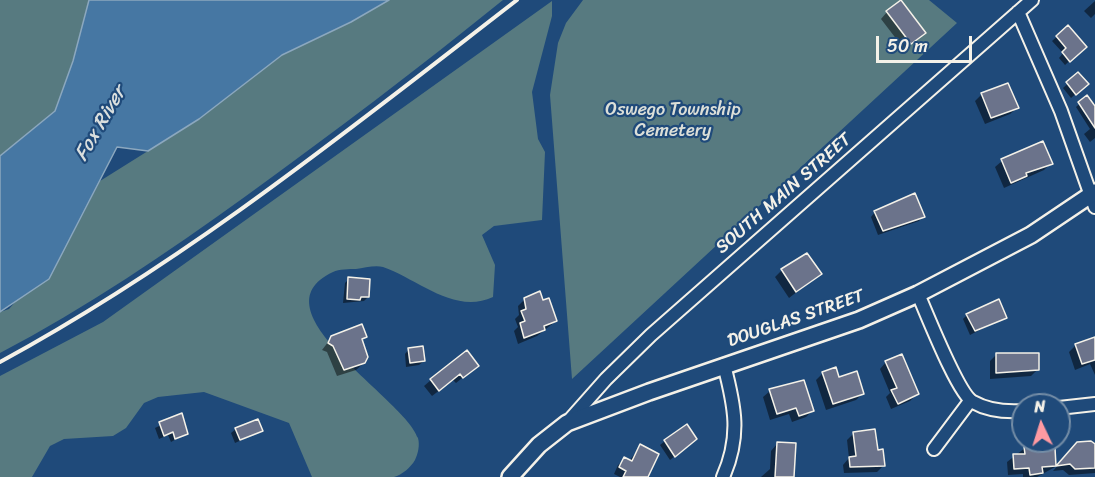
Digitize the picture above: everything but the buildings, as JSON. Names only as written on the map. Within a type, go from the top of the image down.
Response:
[{"type":"street","name":"SOUTH MAIN STREET","points":[[567,423],[651,335],[1032,0]]},
{"type":"street","points":[[1018,12],[1061,111],[1094,198]]},
{"type":"street","name":"DOUGLAS STREET","points":[[510,477],[539,445],[567,423],[724,365],[859,320],[918,294],[1031,236],[1094,198]]},
{"type":"street","points":[[918,294],[956,378],[970,402],[994,410],[1011,411]]},
{"type":"street","points":[[723,477],[735,443],[735,407],[724,365]]},
{"type":"street","points":[[934,449],[970,402]]},
{"type":"street","points":[[1071,407],[1095,404]]},
{"type":"green space","points":[[0,0],[89,0],[73,61],[55,111],[0,156]]},
{"type":"green space","points":[[389,0],[503,0],[376,100],[216,217],[95,299],[0,353],[0,312],[9,309],[70,239],[100,181],[199,119],[282,55],[351,22]]},
{"type":"green space","name":"Oswego Township Cemetery","points":[[583,0],[929,0],[957,23],[572,379],[550,95],[558,43],[566,23]]},
{"type":"green space","points":[[552,1],[552,16],[532,92],[538,139],[545,152],[542,220],[494,226],[482,235],[495,265],[493,297],[464,302],[450,299],[380,266],[335,271],[313,288],[310,308],[321,331],[340,355],[408,421],[418,438],[416,458],[406,470],[394,477],[312,477],[289,423],[204,392],[158,397],[144,403],[126,428],[113,436],[64,439],[50,446],[32,477],[0,477],[0,376],[103,322]]},
{"type":"water","name":"Fox River","points":[[89,0],[389,0],[351,22],[282,55],[199,119],[148,151],[117,147],[49,279],[0,312],[0,156],[55,111],[73,61]]},
{"type":"railway","points":[[0,362],[69,323],[136,281],[266,192],[517,0]]}]
